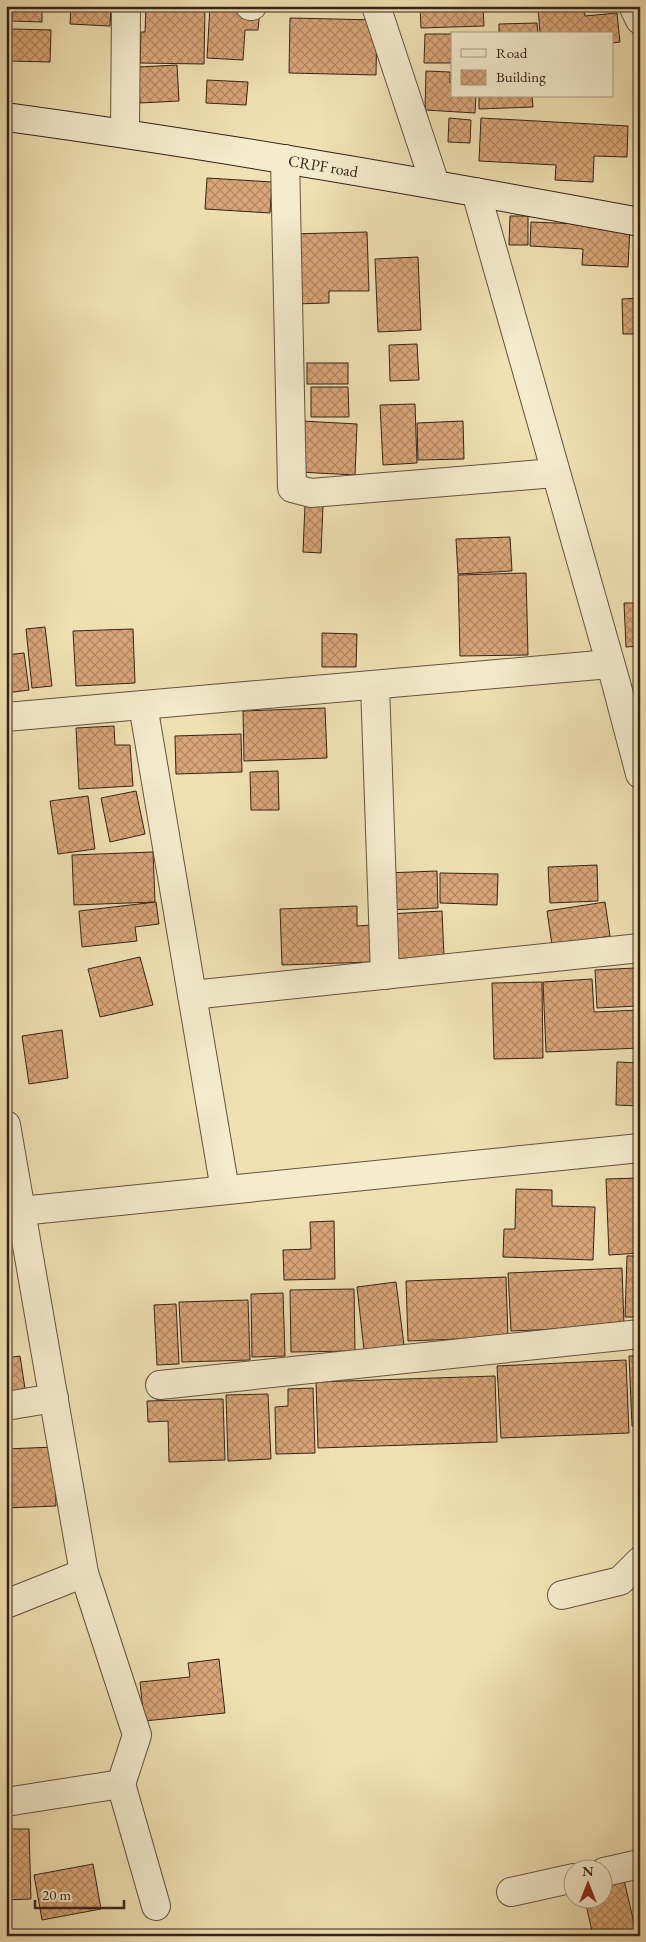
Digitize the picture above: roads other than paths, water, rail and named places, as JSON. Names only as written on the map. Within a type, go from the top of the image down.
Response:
[{"type":"street","points":[[125,133],[126,6]]},
{"type":"street","points":[[376,6],[435,184]]},
{"type":"street","points":[[633,6],[640,20]]},
{"type":"street","name":"CRPF road","points":[[6,117],[125,133],[435,184],[640,222]]},
{"type":"street","points":[[284,159],[292,488],[311,493],[555,473]]},
{"type":"street","points":[[476,192],[640,774]]},
{"type":"street","points":[[6,717],[610,664]]},
{"type":"street","points":[[375,685],[385,975]]},
{"type":"street","points":[[143,705],[225,1190]]},
{"type":"street","points":[[192,995],[640,948]]},
{"type":"street","points":[[6,1125],[13,1213],[54,1398],[84,1573],[137,1736],[121,1784],[156,1906]]},
{"type":"street","points":[[13,1213],[640,1148]]},
{"type":"street","points":[[160,1385],[640,1334]]},
{"type":"street","points":[[6,1406],[54,1398]]},
{"type":"street","points":[[562,1596],[620,1581],[640,1561]]},
{"type":"street","points":[[6,1604],[84,1573]]},
{"type":"street","points":[[6,1802],[121,1784]]},
{"type":"street","points":[[614,1870],[640,1864]]},
{"type":"street","points":[[511,1892],[564,1880]]}]
